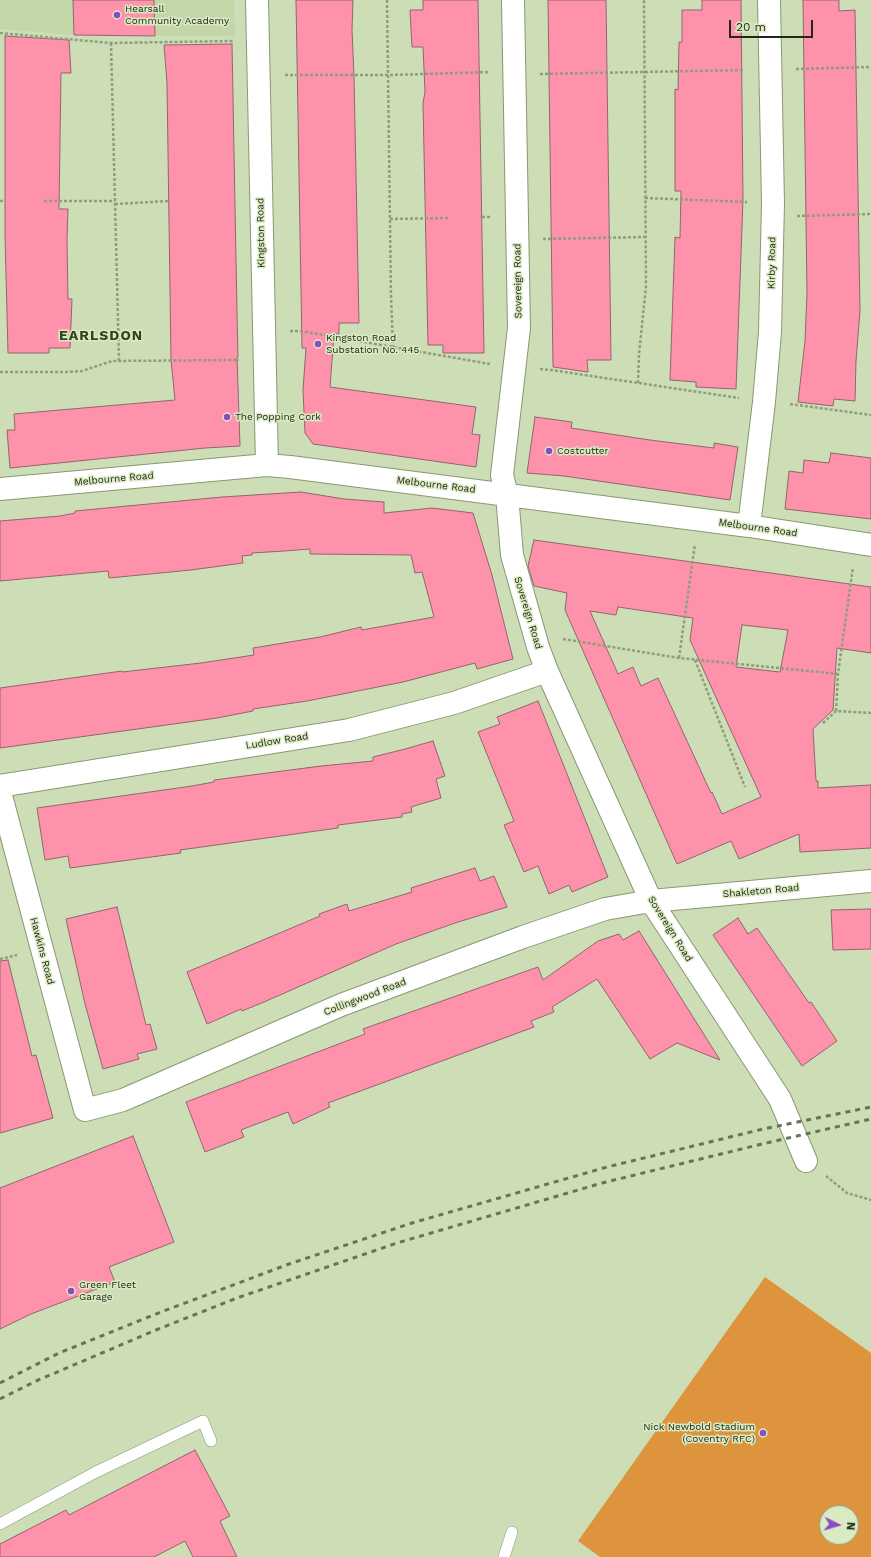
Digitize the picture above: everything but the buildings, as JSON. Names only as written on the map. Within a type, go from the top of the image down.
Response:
[{"type":"street","name":"Kingston Road","points":[[257,0],[267,465]]},
{"type":"street","name":"Sovereign Road","points":[[513,0],[519,328],[502,476],[507,494],[512,555],[538,647],[547,671],[651,901],[780,1099],[806,1161]]},
{"type":"street","name":"Kirby Road","points":[[749,526],[764,402],[770,332],[773,210],[769,0]]},
{"type":"street","name":"Melbourne Road","points":[[0,489],[267,465],[507,494],[749,526],[864,544]]},
{"type":"street","name":"Ludlow Road","points":[[0,786],[349,730],[454,703],[547,671]]},
{"type":"street","name":"Hawkins Road","points":[[0,792],[84,1110]]},
{"type":"street","name":"Shakleton Road","points":[[651,901],[871,881]]},
{"type":"street","name":"Collingwood Road","points":[[84,1110],[123,1100],[340,1006],[523,938],[605,909],[651,901]]},
{"type":"lane","points":[[0,1524],[96,1472],[202,1421],[211,1441]]},
{"type":"lane","points":[[504,1557],[512,1532]]},
{"type":"path","points":[[387,0],[390,219],[394,347]]},
{"type":"path","points":[[638,382],[639,354],[646,286],[644,0]]},
{"type":"path","points":[[0,33],[111,43],[257,41]]},
{"type":"path","points":[[111,43],[119,361]]},
{"type":"path","points":[[258,75],[645,72],[871,67]]},
{"type":"path","points":[[645,198],[773,210],[871,214]]},
{"type":"path","points":[[44,201],[169,201]]},
{"type":"path","points":[[390,219],[449,218]]},
{"type":"path","points":[[518,240],[646,237]]},
{"type":"path","points":[[263,331],[300,332],[515,369],[551,370],[764,402],[871,415]]},
{"type":"path","points":[[0,372],[68,372],[82,370],[112,361],[264,360]]},
{"type":"path","points":[[679,658],[694,562],[697,520]]},
{"type":"path","points":[[823,723],[836,711],[838,674],[864,544]]},
{"type":"path","points":[[538,647],[556,638],[679,658],[838,674]]},
{"type":"path","points":[[695,660],[745,787]]},
{"type":"path","points":[[836,711],[871,713]]},
{"type":"path","points":[[806,1161],[847,1193],[871,1200]]},
{"type":"shaded area","name":"Hearsall Community Academy","points":[[0,0],[234,0],[235,36],[74,35],[0,29]]},
{"type":"shaded area","name":"Nick Newbold Stadium (Coventry RFC)","points":[[765,1277],[871,1353],[871,1557],[600,1557],[578,1541]]},
{"type":"railway","points":[[0,1383],[59,1353],[161,1312],[289,1264],[412,1223],[607,1167],[763,1129],[871,1107]]},
{"type":"railway","points":[[0,1399],[36,1381],[156,1330],[237,1298],[397,1243],[602,1183],[871,1119]]},
{"type":"place","name":"Hearsall Community Academy","points":[[117,15]]},
{"type":"place","name":"Kingston Road Substation No. 445","points":[[318,344]]},
{"type":"place","name":"The Popping Cork","points":[[227,417]]},
{"type":"place","name":"Costcutter","points":[[549,451]]},
{"type":"place","name":"Green Fleet Garage","points":[[71,1291]]},
{"type":"place","name":"Nick Newbold Stadium (Coventry RFC)","points":[[763,1433]]},
{"type":"district","name":"EARLSDON","points":[[101,336]]}]
